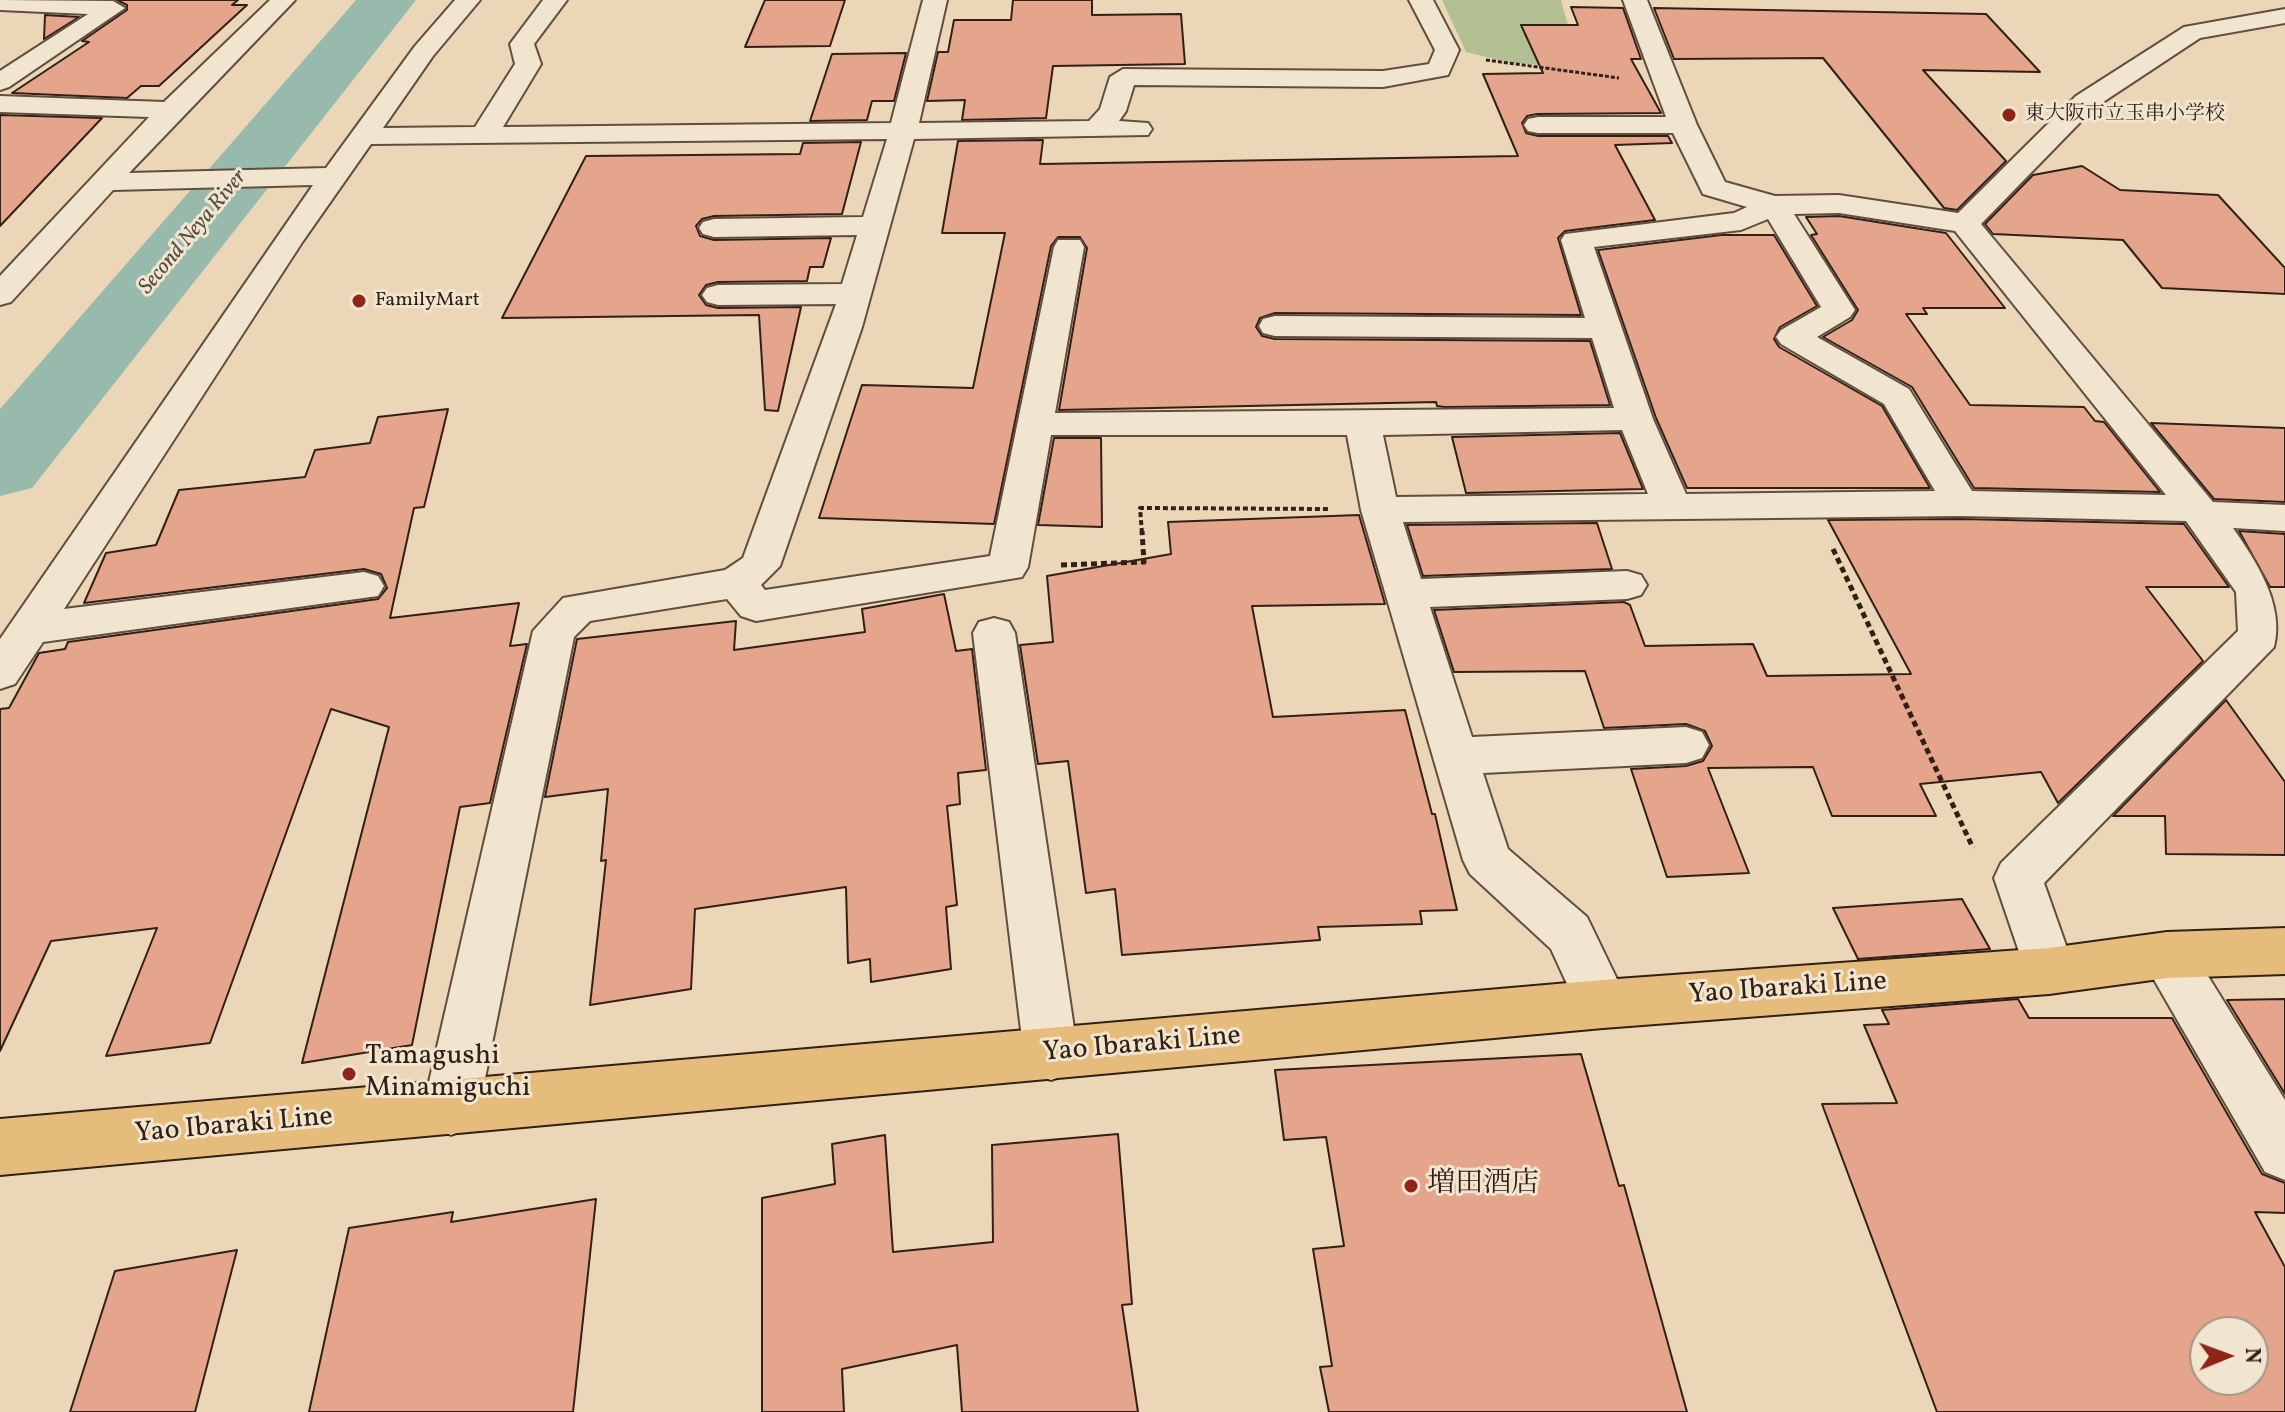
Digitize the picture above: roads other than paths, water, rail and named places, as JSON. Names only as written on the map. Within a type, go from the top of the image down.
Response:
[{"type":"main road","name":"Yao Ibaraki Line","points":[[0,1147],[1603,1004],[2049,971],[2167,955],[2285,951]]},
{"type":"street","points":[[0,295],[171,110],[283,0]]},
{"type":"street","points":[[0,673],[363,136],[424,51],[468,0]]},
{"type":"street","points":[[483,136],[528,64],[522,44],[555,0]]},
{"type":"street","points":[[451,1108],[554,631],[578,608],[736,583],[760,566],[855,294],[903,131],[935,0]]},
{"type":"street","points":[[1096,130],[1113,111],[1123,77],[1383,79],[1439,70],[1447,50],[1421,0]]},
{"type":"street","points":[[1635,0],[1683,125],[1713,188],[1774,205],[1839,204],[1965,223],[2199,511],[2256,590],[2259,636],[2018,878],[2049,971]]},
{"type":"street","points":[[0,3],[113,8],[0,82]]},
{"type":"street","points":[[1965,223],[2085,102],[2193,32],[2285,16]]},
{"type":"street","points":[[0,104],[171,110]]},
{"type":"street","points":[[1538,125],[1683,125]]},
{"type":"street","points":[[363,136],[1138,129]]},
{"type":"street","points":[[104,182],[336,176]]},
{"type":"street","points":[[1672,506],[1635,419],[1576,240],[1741,221],[1774,205]]},
{"type":"street","points":[[1774,205],[1839,310],[1793,337],[1897,397],[1961,503]]},
{"type":"street","points":[[714,228],[874,226]]},
{"type":"street","points":[[736,583],[756,606],[1008,567],[1069,247]]},
{"type":"street","points":[[718,295],[855,294]]},
{"type":"street","points":[[1275,326],[1606,328]]},
{"type":"street","points":[[1035,424],[1363,424],[1635,419]]},
{"type":"street","points":[[1363,424],[1380,510],[1487,860],[1569,933],[1603,1004]]},
{"type":"street","points":[[1380,510],[1961,503],[2199,511],[2285,518]]},
{"type":"street","points":[[1405,594],[1627,585]]},
{"type":"street","points":[[31,628],[364,586]]},
{"type":"street","points":[[994,633],[1051,1055]]},
{"type":"street","points":[[1455,756],[1686,745]]},
{"type":"street","points":[[2167,955],[2285,1152]]},
{"type":"waterway","name":"Second Neya River","points":[[0,467],[387,0]]},
{"type":"place","name":"東大阪市立玉串小学校","points":[[2009,115]]},
{"type":"place","name":"FamilyMart","points":[[359,301]]},
{"type":"place","name":"Tamagushi Minamiguchi","points":[[349,1074]]},
{"type":"place","name":"増田酒店","points":[[1411,1186]]}]
